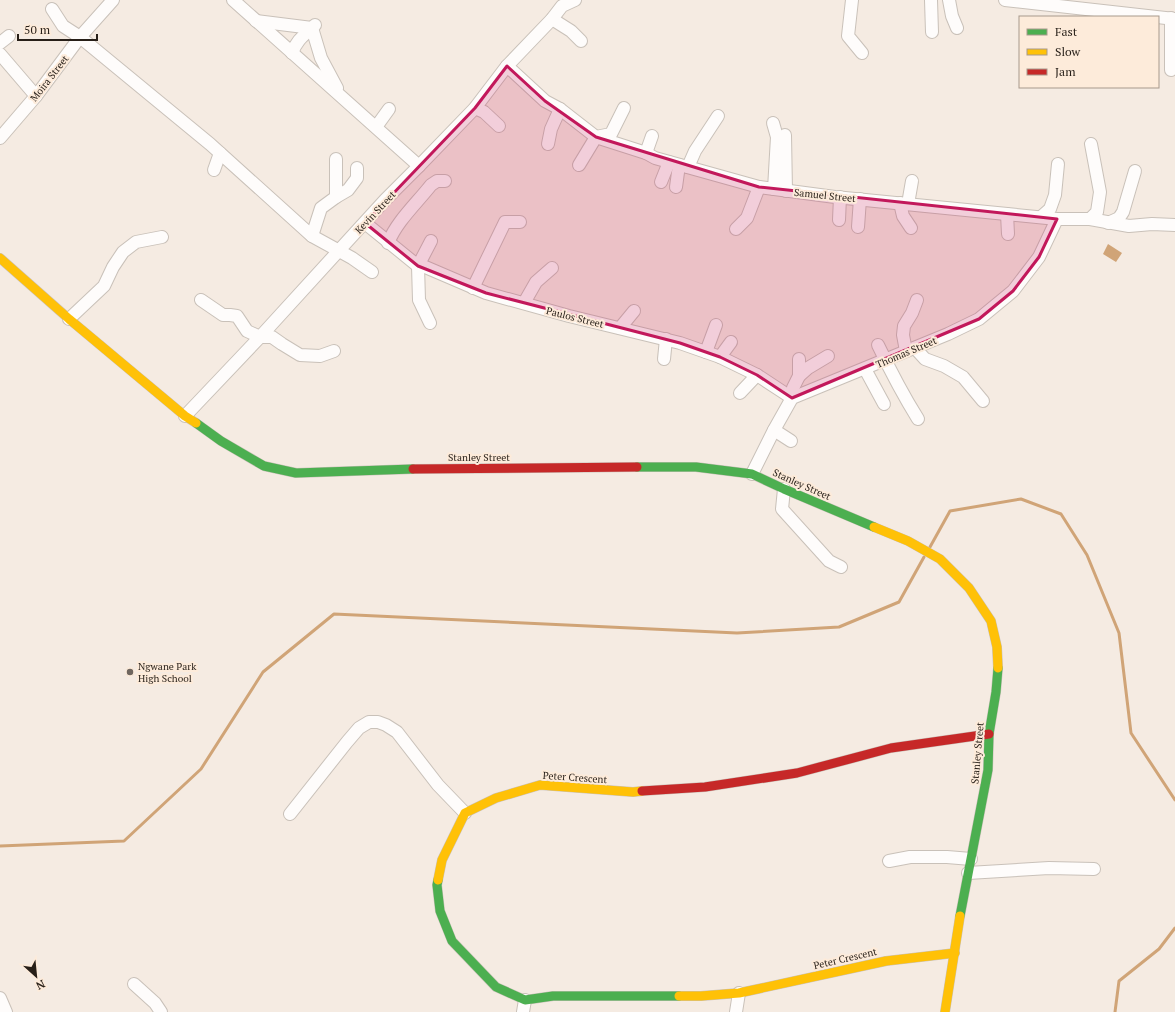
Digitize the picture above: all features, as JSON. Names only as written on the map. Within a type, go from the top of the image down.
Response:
[{"type":"street","points":[[233,0],[420,166]]},
{"type":"street","points":[[559,3],[575,0]]},
{"type":"street","points":[[852,0],[848,36],[862,53]]},
{"type":"street","points":[[931,0],[932,32]]},
{"type":"street","points":[[949,0],[952,16],[957,28]]},
{"type":"street","points":[[1005,0],[1032,2],[1085,13],[1128,16]]},
{"type":"street","name":"Moira Street","points":[[0,138],[36,96],[80,37],[110,1]]},
{"type":"street","name":"Kevin Street","points":[[185,416],[386,200],[475,108],[507,66],[552,18],[559,3]]},
{"type":"street","points":[[52,9],[64,26],[80,37],[220,153],[312,236],[372,272]]},
{"type":"street","points":[[552,18],[571,31],[581,41]]},
{"type":"street","points":[[1159,18],[1173,19],[1171,70]]},
{"type":"street","points":[[256,21],[314,26]]},
{"type":"street","points":[[292,53],[295,44],[314,26]]},
{"type":"street","points":[[314,26],[321,58],[340,94]]},
{"type":"street","points":[[0,54],[36,96]]},
{"type":"street","name":"Samuel Street","points":[[507,66],[546,101],[560,109],[596,138],[646,153],[679,165],[759,187],[904,204],[1057,219],[1090,219],[1129,226],[1152,224],[1175,225]]},
{"type":"street","points":[[475,108],[484,112],[499,126]]},
{"type":"street","points":[[579,165],[596,138],[611,134],[624,108]]},
{"type":"street","points":[[376,127],[389,109]]},
{"type":"street","points":[[548,144],[551,129],[560,109]]},
{"type":"street","points":[[661,182],[695,151],[718,116]]},
{"type":"street","points":[[773,123],[777,137],[780,190]]},
{"type":"street","points":[[780,190],[785,135]]},
{"type":"street","points":[[646,153],[652,136]]},
{"type":"street","points":[[1090,219],[1097,212],[1100,192],[1091,144]]},
{"type":"street","points":[[214,170],[220,153]]},
{"type":"street","points":[[336,159],[336,197]]},
{"type":"street","points":[[1041,217],[1050,209],[1055,196],[1058,164]]},
{"type":"street","points":[[676,187],[679,165]]},
{"type":"street","points":[[312,236],[321,208],[348,190],[357,178],[357,168]]},
{"type":"street","points":[[1108,223],[1119,218],[1123,212],[1136,171]]},
{"type":"street","points":[[388,243],[392,233],[402,219],[431,186],[437,182],[445,181]]},
{"type":"street","points":[[911,228],[903,216],[904,204],[912,181]]},
{"type":"street","points":[[736,229],[747,218],[759,187]]},
{"type":"street","points":[[839,220],[840,197]]},
{"type":"street","points":[[858,227],[860,199]]},
{"type":"street","points":[[1007,214],[1008,234]]},
{"type":"street","name":"Thomas Street","points":[[792,398],[911,350],[979,319],[1013,291],[1039,257],[1057,219]]},
{"type":"street","points":[[473,288],[505,222],[520,222]]},
{"type":"street","name":"Paulos Street","points":[[365,223],[418,266],[423,266],[486,293],[569,316],[666,339],[706,352],[757,375],[792,398]]},
{"type":"street","points":[[69,319],[104,286],[113,267],[123,252],[136,242],[162,237]]},
{"type":"street","points":[[430,323],[419,300],[418,266],[431,241]]},
{"type":"street","name":"Stanley Street","points":[[0,258],[69,319],[185,416],[221,441],[264,466],[296,473],[406,469],[696,467],[752,474],[908,541],[940,559],[969,588],[991,621],[997,647],[998,666],[996,692],[989,734],[988,770],[968,873],[945,1012]]},
{"type":"street","points":[[524,303],[536,282],[552,268]]},
{"type":"street","points":[[201,300],[223,315],[237,316],[247,331],[260,337],[272,337],[300,355],[320,356],[334,351]]},
{"type":"street","points":[[620,328],[634,311]]},
{"type":"street","points":[[706,352],[716,325]]},
{"type":"street","points":[[903,335],[911,350],[925,359],[944,366],[963,377],[983,401]]},
{"type":"street","points":[[664,359],[666,339]]},
{"type":"street","points":[[720,357],[731,342]]},
{"type":"street","points":[[878,345],[900,391],[918,419]]},
{"type":"street","points":[[752,474],[792,398],[793,388],[799,376],[808,368],[828,356]]},
{"type":"street","points":[[799,359],[799,376]]},
{"type":"street","points":[[865,369],[884,404]]},
{"type":"street","points":[[740,393],[757,375]]},
{"type":"street","points":[[774,430],[791,441]]},
{"type":"street","points":[[784,489],[782,510],[830,561],[842,567]]},
{"type":"street","points":[[290,814],[359,728],[369,722],[378,722],[397,732],[438,785],[465,813],[442,860],[437,885],[440,911],[452,941],[496,987],[525,1000],[523,1012]]},
{"type":"street","name":"Peter Crescent","points":[[465,813],[496,798],[540,785],[633,792],[705,787],[796,773],[891,748],[989,734]]},
{"type":"street","points":[[889,861],[910,857],[947,857],[971,859]]},
{"type":"street","points":[[968,873],[1049,868],[1094,869]]},
{"type":"street","name":"Peter Crescent","points":[[525,1000],[553,996],[701,996],[739,993],[886,960],[955,953]]},
{"type":"street","points":[[134,984],[155,1003],[161,1012]]},
{"type":"street","points":[[736,1012],[739,993]]},
{"type":"street","points":[[0,998],[6,1012]]},
{"type":"highlighted area","points":[[507,66],[545,101],[596,137],[759,187],[1057,219],[1039,257],[1013,291],[979,319],[792,398],[757,375],[720,357],[680,343],[486,293],[418,266],[365,223],[475,108]]},
{"type":"shaded area","points":[[1108,244],[1122,253],[1116,262],[1103,254]]},
{"type":"waterway","points":[[930,547],[950,511],[1021,499],[1061,514],[1087,555],[1119,633],[1131,733],[1175,800]]},
{"type":"waterway","points":[[0,846],[124,841],[201,769],[263,672],[334,614],[737,633],[839,627],[899,602],[924,557]]},
{"type":"waterway","points":[[1115,1012],[1119,981],[1159,949],[1175,928]]},
{"type":"traffic: fast","points":[[196,423],[221,441],[264,466],[296,473],[413,469]]},
{"type":"traffic: fast","points":[[637,467],[696,467],[752,474],[874,527]]},
{"type":"traffic: fast","points":[[960,916],[988,770],[989,734],[996,692],[998,668]]},
{"type":"traffic: fast","points":[[438,880],[437,885],[440,911],[452,941],[496,987],[525,1000],[553,996],[679,996]]},
{"type":"traffic: slow","points":[[0,258],[69,319],[185,416],[196,423]]},
{"type":"traffic: slow","points":[[874,527],[908,541],[940,559],[969,588],[991,621],[997,647],[998,668]]},
{"type":"traffic: slow","points":[[438,880],[442,860],[465,813],[496,798],[540,785],[633,792],[642,791]]},
{"type":"traffic: slow","points":[[945,1012],[960,916]]},
{"type":"traffic: slow","points":[[679,996],[739,993],[886,961],[955,953]]},
{"type":"traffic: jam","points":[[413,469],[637,467]]},
{"type":"traffic: jam","points":[[642,791],[705,787],[797,773],[891,748],[989,734]]},
{"type":"place","name":"Ngwane Park High School","points":[[130,672]]}]
